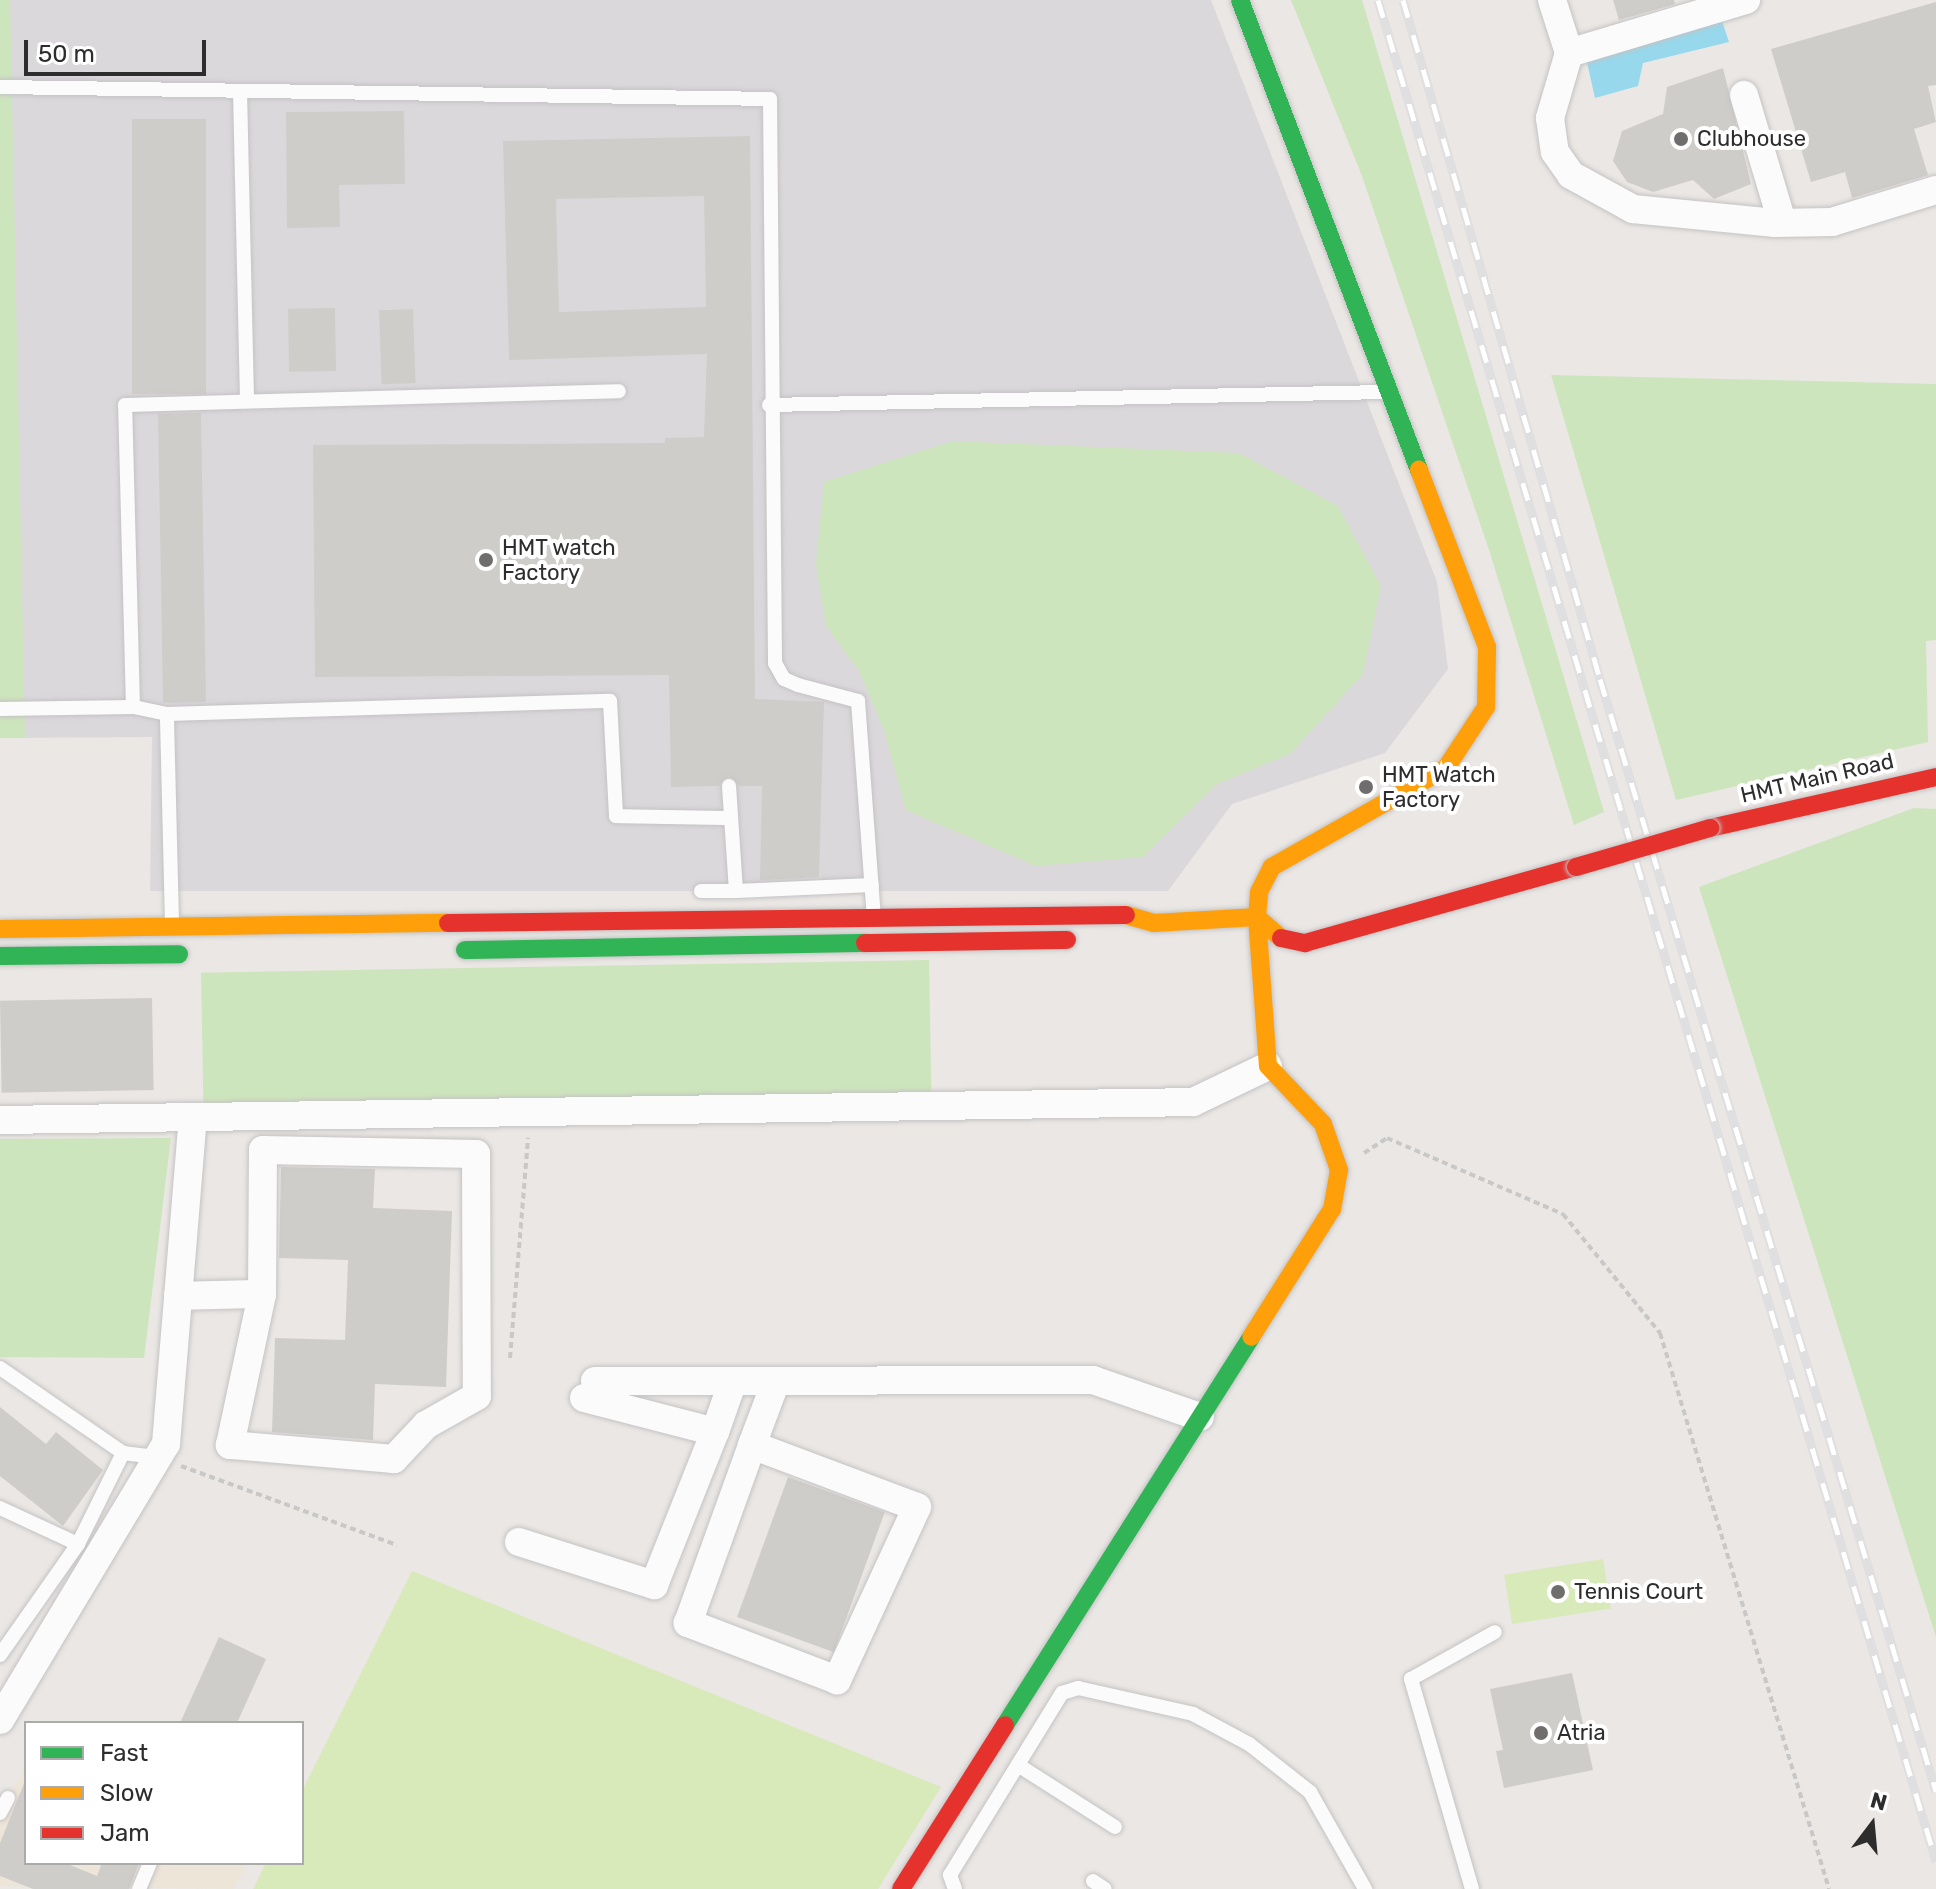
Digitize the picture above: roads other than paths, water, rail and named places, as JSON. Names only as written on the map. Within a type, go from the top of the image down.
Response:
[{"type":"street","points":[[901,1889],[1332,1209],[1339,1170],[1323,1124],[1268,1066],[1257,917],[1259,892],[1272,867],[1446,768],[1486,707],[1487,647],[1240,0]]},
{"type":"street","points":[[1552,0],[1569,53],[1550,118],[1555,152],[1571,175],[1633,209],[1782,222],[1832,222],[1936,190]]},
{"type":"street","points":[[1569,53],[1746,0]]},
{"type":"street","points":[[1744,95],[1782,222]]},
{"type":"street","name":"HMT Main Road","points":[[1257,917],[1281,938],[1305,943],[1710,828],[1936,777]]},
{"type":"street","points":[[0,929],[1126,915],[1154,923],[1257,917]]},
{"type":"street","points":[[1131,937],[1154,923]]},
{"type":"street","points":[[441,951],[1088,939]]},
{"type":"street","points":[[0,956],[207,954]]},
{"type":"street","points":[[0,1120],[1193,1102],[1268,1066]]},
{"type":"street","points":[[0,1720],[166,1444],[193,1117]]},
{"type":"street","points":[[263,1150],[476,1154],[477,1396],[426,1425],[394,1459],[230,1445],[262,1294],[263,1150]]},
{"type":"street","points":[[178,1296],[262,1294]]},
{"type":"street","points":[[715,1432],[589,1390],[733,1381],[1093,1380],[1200,1417]]},
{"type":"street","points":[[519,1542],[654,1585],[733,1381]]},
{"type":"street","points":[[752,1445],[917,1507],[837,1680],[688,1623],[752,1445],[776,1381]]},
{"type":"lane","points":[[0,87],[770,99],[769,405],[775,663],[784,679],[858,701],[874,918]]},
{"type":"lane","points":[[240,91],[247,401]]},
{"type":"lane","points":[[133,707],[125,405],[619,391]]},
{"type":"lane","points":[[769,405],[1388,392]]},
{"type":"lane","points":[[0,709],[133,707],[167,714],[610,701],[616,816],[731,818]]},
{"type":"lane","points":[[167,714],[172,928]]},
{"type":"lane","points":[[729,786],[736,891]]},
{"type":"lane","points":[[701,891],[872,885]]},
{"type":"lane","points":[[0,1368],[123,1453],[158,1457]]},
{"type":"lane","points":[[0,1655],[78,1544],[123,1453]]},
{"type":"lane","points":[[0,1508],[78,1544]]},
{"type":"lane","points":[[1472,1889],[1411,1679],[1495,1632]]},
{"type":"lane","points":[[955,1889],[950,1875],[1069,1689],[1193,1714],[1249,1744],[1310,1792],[1365,1889]]},
{"type":"lane","points":[[1018,1765],[1115,1827]]},
{"type":"lane","points":[[0,1813],[8,1798]]},
{"type":"lane","points":[[139,1889],[149,1865]]},
{"type":"water","points":[[1721,18],[1729,42],[1643,63],[1638,86],[1595,98],[1586,58]]},
{"type":"railway","points":[[1378,0],[1936,1861]]},
{"type":"railway","points":[[1403,0],[1600,679],[1936,1791]]},
{"type":"place","name":"Clubhouse","points":[[1681,139]]},
{"type":"place","name":"HMT watch Factory","points":[[486,560]]},
{"type":"place","name":"HMT Watch Factory","points":[[1366,787]]},
{"type":"place","name":"Tennis Court","points":[[1558,1592]]},
{"type":"place","name":"Atria","points":[[1541,1733]]}]
